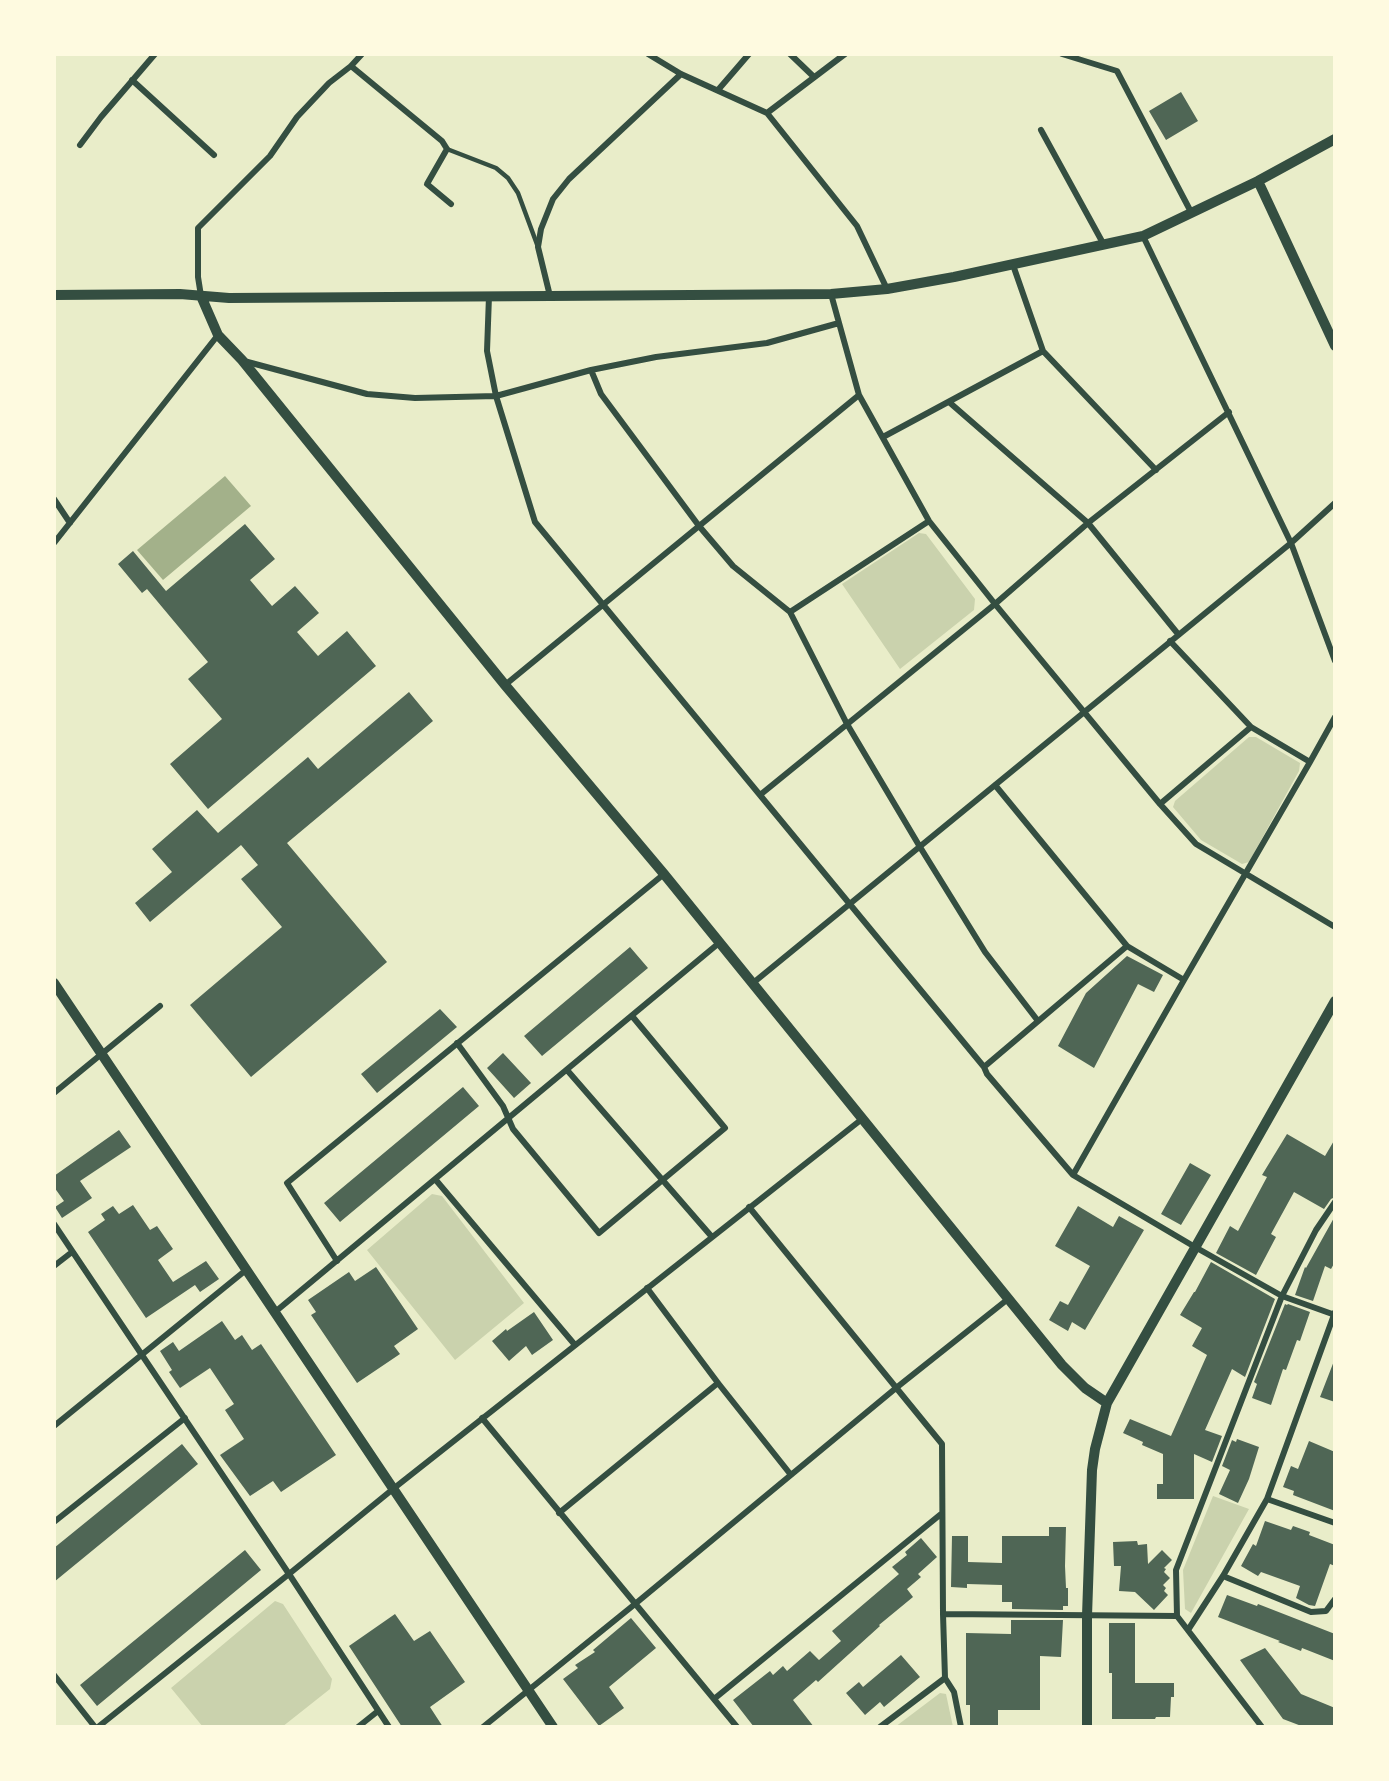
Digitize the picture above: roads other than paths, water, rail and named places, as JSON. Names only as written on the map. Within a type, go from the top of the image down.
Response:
[{"type":"street","points":[[80,145],[100,117],[154,54]]},
{"type":"street","points":[[362,54],[329,83],[297,117],[270,156],[198,228],[198,277],[201,296],[218,335],[242,360],[505,685],[664,874],[1062,1365],[1085,1388],[1107,1403]]},
{"type":"street","points":[[648,54],[681,74],[767,113],[857,226],[887,289]]},
{"type":"street","points":[[718,90],[749,54]]},
{"type":"street","points":[[790,54],[814,77]]},
{"type":"street","points":[[767,113],[845,54]]},
{"type":"street","points":[[1062,54],[1117,71],[1191,212]]},
{"type":"street","points":[[351,66],[442,141],[447,149],[427,184],[451,204]]},
{"type":"street","points":[[549,296],[538,247],[541,229],[553,199],[568,180],[681,74]]},
{"type":"street","points":[[132,80],[214,154]]},
{"type":"street","points":[[1041,130],[1104,245]]},
{"type":"street","points":[[54,295],[180,294],[241,297],[831,294],[887,289],[1013,265],[1143,236],[1258,181],[1335,139]]},
{"type":"street","points":[[1258,181],[1335,346]]},
{"type":"street","points":[[1143,236],[1291,543],[1335,661]]},
{"type":"street","points":[[1013,265],[1043,351],[1156,470]]},
{"type":"street","points":[[831,294],[859,395],[929,521],[995,604],[1160,804],[1196,844],[1335,927]]},
{"type":"street","points":[[489,296],[487,351],[496,396],[535,522],[984,1067],[987,1074],[1073,1175],[1282,1296],[1335,1314],[1267,1499],[1223,1576],[1188,1630]]},
{"type":"street","points":[[242,360],[367,394],[415,398],[496,396],[591,370],[656,357],[767,343],[839,323]]},
{"type":"street","points":[[54,543],[218,335]]},
{"type":"street","points":[[883,437],[1043,351]]},
{"type":"street","points":[[591,370],[601,393],[699,526],[734,566],[790,612],[847,724],[920,847],[985,952],[1038,1022]]},
{"type":"street","points":[[505,685],[859,395]]},
{"type":"street","points":[[949,402],[1088,523],[1178,634]]},
{"type":"street","points":[[760,795],[995,604],[1088,523],[1229,412]]},
{"type":"street","points":[[54,499],[70,523]]},
{"type":"street","points":[[753,983],[1291,543],[1335,503]]},
{"type":"street","points":[[790,612],[929,521]]},
{"type":"street","points":[[1170,641],[1251,727],[1310,762]]},
{"type":"street","points":[[1073,1175],[1335,717]]},
{"type":"street","points":[[1160,804],[1251,727]]},
{"type":"street","points":[[995,785],[1127,946],[1184,980]]},
{"type":"street","points":[[337,1261],[286,1183],[664,874]]},
{"type":"street","points":[[275,1312],[719,943]]},
{"type":"street","points":[[984,1067],[1127,946]]},
{"type":"street","points":[[54,984],[553,1727]]},
{"type":"street","points":[[1087,1727],[1087,1616],[1092,1470],[1107,1403],[1335,1001]]},
{"type":"street","points":[[54,1093],[160,1006]]},
{"type":"street","points":[[457,1043],[503,1106],[513,1129],[599,1233],[725,1128],[632,1016]]},
{"type":"street","points":[[567,1070],[712,1237]]},
{"type":"street","points":[[54,1675],[96,1727],[482,1418],[862,1119]]},
{"type":"street","points":[[435,1179],[575,1345]]},
{"type":"street","points":[[1262,1727],[1177,1616],[1176,1570],[1282,1296],[1316,1230],[1335,1202]]},
{"type":"street","points":[[749,1207],[942,1444],[941,1514],[945,1678],[954,1692],[961,1727]]},
{"type":"street","points":[[54,1224],[389,1727]]},
{"type":"street","points":[[54,1266],[72,1252]]},
{"type":"street","points":[[54,1426],[246,1270]]},
{"type":"street","points":[[647,1288],[791,1475]]},
{"type":"street","points":[[483,1727],[1008,1299]]},
{"type":"street","points":[[559,1513],[718,1383]]},
{"type":"street","points":[[54,1522],[185,1418]]},
{"type":"street","points":[[482,1418],[737,1727]]},
{"type":"street","points":[[1267,1499],[1335,1523]]},
{"type":"street","points":[[714,1698],[941,1514]]},
{"type":"street","points":[[1223,1576],[1311,1612],[1326,1611],[1335,1599]]},
{"type":"street","points":[[943,1614],[1177,1616]]},
{"type":"street","points":[[880,1727],[945,1678]]},
{"type":"street","points":[[358,1727],[378,1711]]},
{"type":"lane","points":[[447,149],[495,168],[508,178],[518,193],[538,247]]}]
